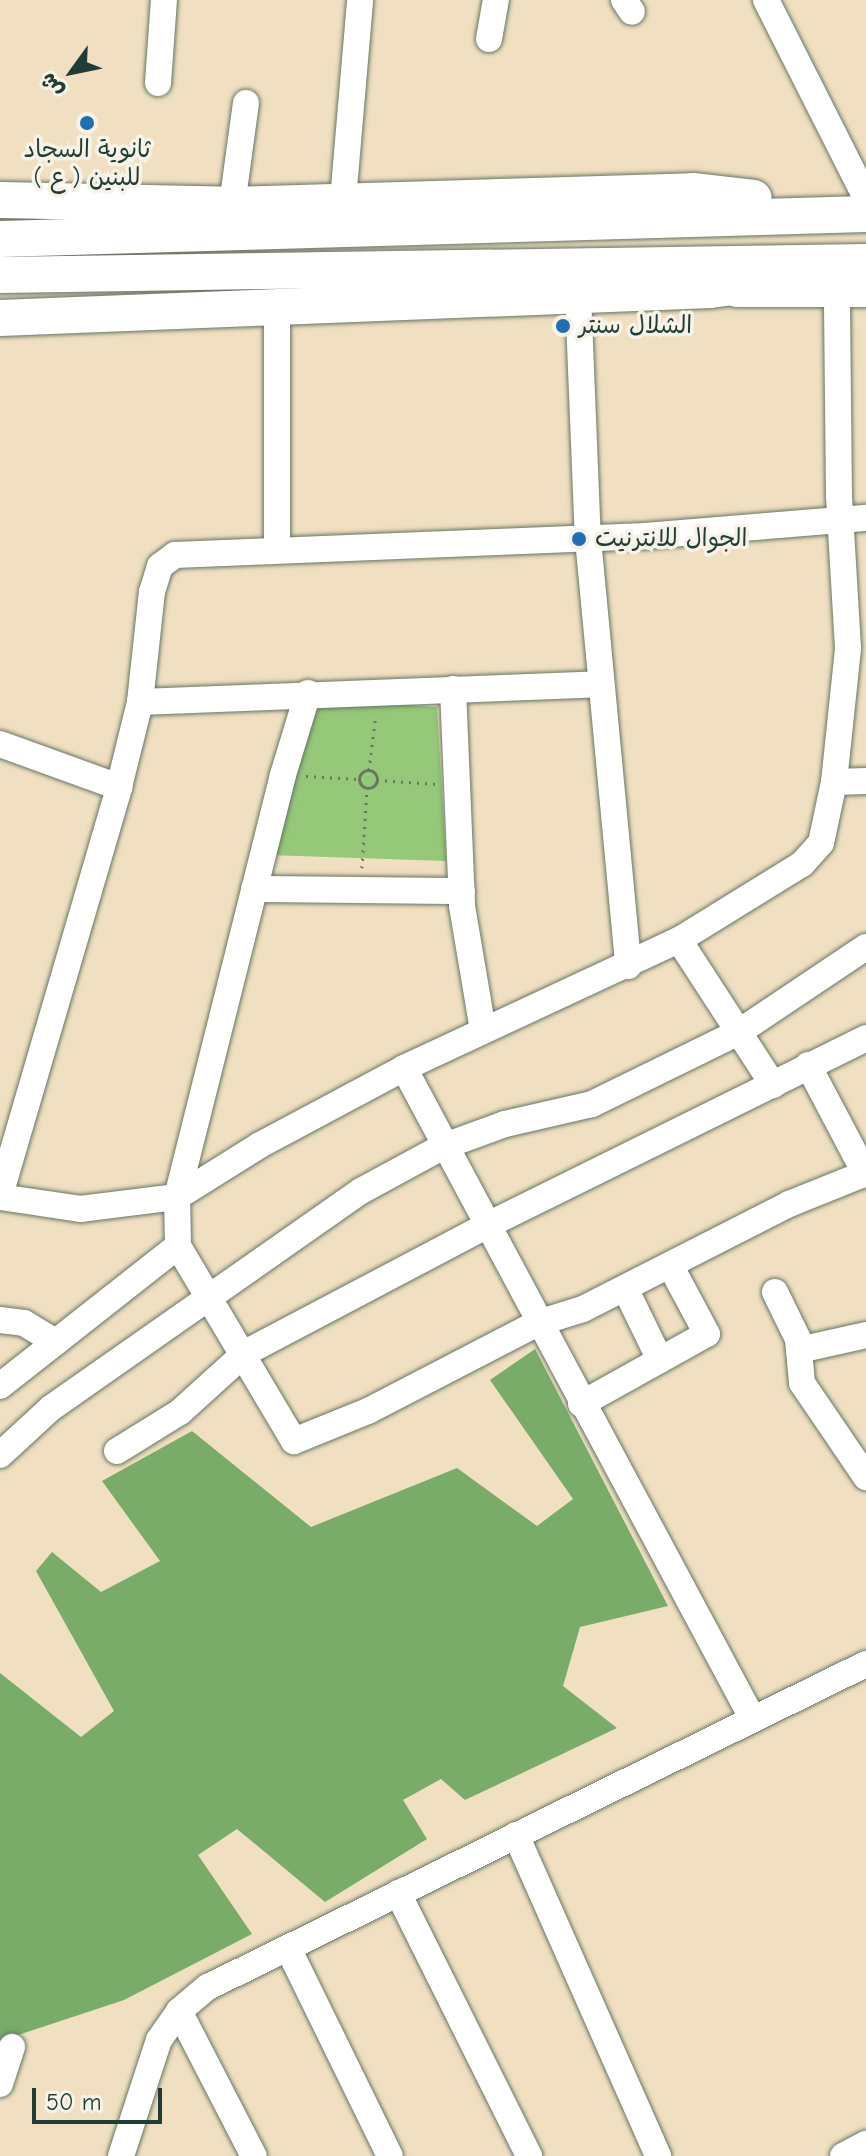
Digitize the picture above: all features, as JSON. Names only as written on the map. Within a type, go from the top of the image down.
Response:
[{"type":"highway","points":[[0,182],[72,203]]},
{"type":"highway","points":[[0,200],[232,205],[693,191],[864,209]]},
{"type":"highway","points":[[0,239],[405,229],[864,209]]},
{"type":"highway","points":[[0,275],[409,267],[857,277]]},
{"type":"highway","points":[[0,318],[277,303],[710,290],[857,277]]},
{"type":"street","points":[[158,83],[164,0]]},
{"type":"street","points":[[343,200],[360,0]]},
{"type":"street","points":[[489,39],[496,0]]},
{"type":"street","points":[[766,0],[864,209]]},
{"type":"street","points":[[232,205],[246,103]]},
{"type":"street","points":[[857,277],[840,519],[857,648],[821,843],[802,864],[679,940],[404,1068],[260,1145],[177,1197],[80,1209],[0,1196],[119,787],[140,702],[152,592],[160,566],[175,555],[588,539],[840,519],[866,518]]},
{"type":"street","points":[[578,294],[588,539],[628,966]]},
{"type":"street","points":[[277,303],[277,549]]},
{"type":"street","points":[[140,702],[308,693],[600,684]]},
{"type":"street","points":[[453,689],[453,785],[462,891],[469,967],[483,1030]]},
{"type":"street","points":[[308,693],[283,775],[177,1197],[178,1246],[245,1353],[294,1441],[368,1411],[538,1323],[625,1288],[789,1204],[866,1174],[808,1065]]},
{"type":"street","points":[[0,744],[119,787]]},
{"type":"street","points":[[834,782],[866,781]]},
{"type":"street","points":[[254,889],[462,891]]},
{"type":"street","points":[[679,940],[773,1085]]},
{"type":"street","points":[[0,1455],[51,1408],[361,1191],[442,1147],[505,1124],[592,1104],[739,1032],[866,947]]},
{"type":"street","points":[[117,1451],[180,1412],[245,1353],[488,1225],[866,1038]]},
{"type":"street","points":[[404,1068],[442,1147],[488,1225],[581,1404],[751,1716]]},
{"type":"street","points":[[0,1386],[178,1246]]},
{"type":"street","points":[[581,1404],[707,1334],[670,1265]]},
{"type":"street","points":[[625,1288],[660,1360]]},
{"type":"street","points":[[775,1292],[799,1350],[802,1383],[866,1477]]},
{"type":"street","points":[[0,1320],[24,1323],[56,1342]]},
{"type":"street","points":[[799,1350],[866,1335]]},
{"type":"street","points":[[121,2156],[159,2040],[179,2011],[208,1987],[289,1950],[751,1716],[866,1664]]},
{"type":"street","points":[[516,1835],[658,2156]]},
{"type":"street","points":[[398,1893],[529,2156]]},
{"type":"street","points":[[289,1950],[390,2156]]},
{"type":"street","points":[[179,2011],[254,2156]]},
{"type":"street","points":[[0,2084],[12,2047]]},
{"type":"street","points":[[843,2156],[866,2144]]},
{"type":"path","points":[[358,779],[369,770],[379,693]]},
{"type":"path","points":[[369,770],[377,780]]},
{"type":"path","points":[[283,775],[358,779],[367,788]]},
{"type":"path","points":[[361,890],[367,788],[377,780],[453,785]]},
{"type":"green space","points":[[318,699],[437,707],[446,861],[269,855]]},
{"type":"green space","points":[[535,1349],[668,1606],[580,1627],[563,1686],[617,1728],[465,1800],[441,1779],[403,1800],[427,1839],[325,1902],[237,1829],[198,1855],[252,1934],[124,2000],[0,2041],[0,1673],[81,1737],[114,1711],[36,1571],[52,1552],[101,1592],[160,1561],[102,1481],[192,1431],[311,1527],[457,1468],[537,1526],[573,1499],[490,1380]]},
{"type":"place","name":"ثانوية السجاد ( ع ) للبنين","points":[[87,123]]},
{"type":"place","name":"الشلال سنتر","points":[[563,326]]},
{"type":"place","name":"الجوال للانترنيت","points":[[579,539]]}]
